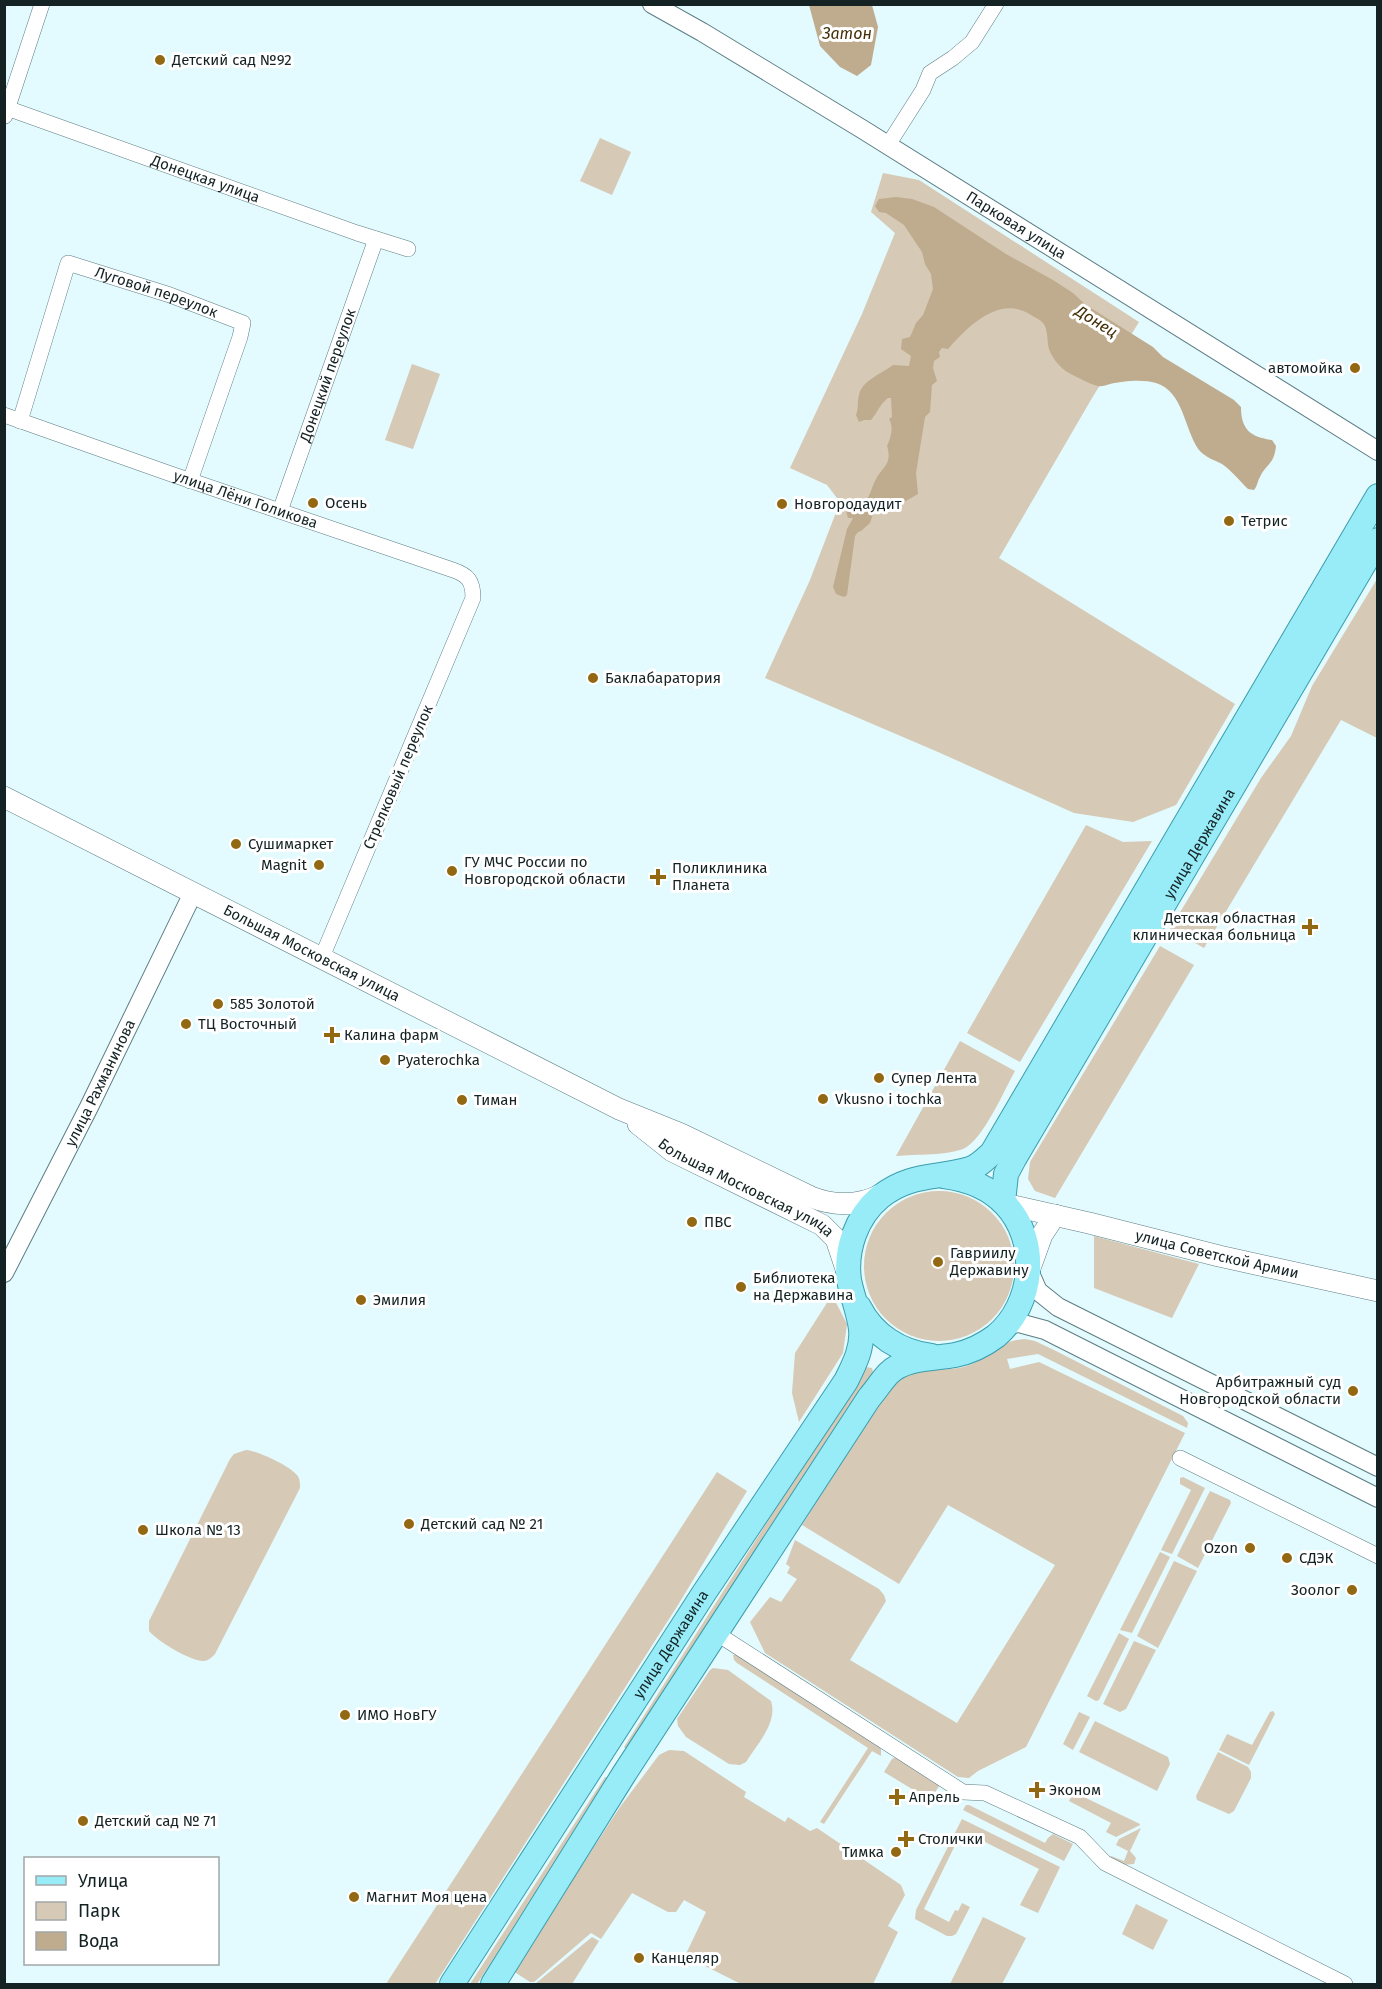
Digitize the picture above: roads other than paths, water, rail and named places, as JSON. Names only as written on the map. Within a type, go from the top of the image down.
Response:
[{"type":"main road","name":"улица Державина","points":[[452,1984],[846,1381],[858,1356],[861,1330],[848,1263],[856,1228],[872,1206],[892,1188],[908,1181],[970,1168],[981,1163],[992,1153],[1377,496]]},
{"type":"main road","name":"улица Державина","points":[[1004,1203],[1006,1174],[1014,1159],[1377,540]]},
{"type":"main road","name":"Большая Московская улица","points":[[4,797],[619,1109],[681,1134],[819,1201],[854,1204],[873,1199],[892,1188]]},
{"type":"main road","name":"Большая Московская улица","points":[[619,1109],[672,1151],[822,1225],[836,1239],[852,1290]]},
{"type":"main road","name":"улица Державина","points":[[493,1984],[624,1774],[869,1398],[890,1372],[906,1363],[952,1355],[983,1345],[1008,1324],[1020,1304],[1029,1271],[1028,1255],[1018,1223],[1004,1203],[982,1187],[958,1178],[941,1175],[924,1177]]},
{"type":"main road","name":"улица Советской Армии","points":[[1004,1203],[1219,1256],[1377,1291]]},
{"type":"main road","points":[[1029,1271],[1042,1235],[1055,1215]]},
{"type":"main road","name":"улица Державина","points":[[852,1290],[862,1314],[886,1340],[919,1354],[936,1356]]},
{"type":"main road","points":[[598,1758],[624,1774]]},
{"type":"street","points":[[5,111],[42,4]]},
{"type":"street","name":"Парковая улица","points":[[652,4],[888,145],[1377,452]]},
{"type":"street","points":[[888,145],[923,90],[930,73],[972,42],[996,4]]},
{"type":"street","name":"Донецкая улица","points":[[5,111],[408,249]]},
{"type":"street","name":"Донецкий переулок","points":[[280,511],[376,239]]},
{"type":"street","name":"Луговой переулок","points":[[20,420],[68,263],[170,295],[243,323],[190,481]]},
{"type":"street","name":"улица Лёни Голикова","points":[[4,415],[190,481],[461,572],[471,581],[473,598]]},
{"type":"street","name":"Стрелковый переулок","points":[[322,957],[473,598]]},
{"type":"street","name":"улица Рахманинова","points":[[4,1273],[89,1107],[193,893]]},
{"type":"street","points":[[1029,1271],[1038,1291],[1058,1307],[1377,1467]]},
{"type":"street","points":[[1008,1324],[1019,1323],[1045,1330],[1377,1498]]},
{"type":"street","points":[[1180,1458],[1377,1556]]},
{"type":"street","points":[[716,1633],[963,1792],[985,1793],[1080,1837],[1105,1863],[1345,1984]]},
{"type":"water","name":"Затон","points":[[809,5],[872,5],[878,27],[871,65],[857,76],[840,67],[820,46]]},
{"type":"water","name":"Донец","points":[[896,197],[912,199],[934,207],[1006,254],[1053,280],[1086,305],[1153,347],[1163,357],[1234,400],[1241,407],[1241,415],[1248,431],[1258,437],[1272,440],[1276,446],[1274,457],[1262,473],[1254,490],[1248,489],[1226,467],[1199,450],[1178,403],[1165,388],[1145,381],[1101,386],[1087,382],[1066,371],[1054,359],[1049,349],[1046,329],[1041,321],[1019,309],[996,310],[965,331],[948,349],[942,348],[939,352],[940,357],[934,361],[933,368],[937,381],[932,385],[930,412],[925,417],[916,473],[918,494],[899,505],[885,507],[873,514],[870,523],[858,532],[855,536],[847,595],[844,597],[836,594],[833,587],[847,529],[853,518],[848,518],[846,511],[860,505],[870,495],[889,457],[887,446],[891,432],[889,419],[892,417],[891,398],[883,403],[871,420],[859,422],[856,415],[859,395],[868,381],[893,365],[909,366],[911,356],[901,349],[902,339],[910,337],[916,323],[923,315],[933,289],[931,274],[922,252],[904,225],[886,213],[879,212],[875,206],[879,199]]},
{"type":"place","name":"Детский сад №92","points":[[160,60]]},
{"type":"place","name":"автомойка","points":[[1355,368]]},
{"type":"place","name":"Осень","points":[[313,503]]},
{"type":"place","name":"Новгородаудит","points":[[782,504]]},
{"type":"place","name":"Тетрис","points":[[1229,521]]},
{"type":"place","name":"Баклабаратория","points":[[593,678]]},
{"type":"place","name":"Сушимаркет","points":[[236,844]]},
{"type":"place","name":"Magnit","points":[[319,865]]},
{"type":"place","name":"ГУ МЧС России по Новгородской области","points":[[452,871]]},
{"type":"place","name":"Поликлиника Планета","points":[[658,877]]},
{"type":"place","name":"Детская областная клиническая больница","points":[[1310,927]]},
{"type":"place","name":"585 Золотой","points":[[218,1004]]},
{"type":"place","name":"ТЦ Восточный","points":[[186,1024]]},
{"type":"place","name":"Калина фарм","points":[[332,1035]]},
{"type":"place","name":"Pyaterochka","points":[[385,1060]]},
{"type":"place","name":"Супер Лента","points":[[879,1078]]},
{"type":"place","name":"Vkusno i tochka","points":[[823,1099]]},
{"type":"place","name":"Тиман","points":[[462,1100]]},
{"type":"place","name":"ПВС","points":[[692,1222]]},
{"type":"place","name":"Гавриилу Державину","points":[[938,1262]]},
{"type":"place","name":"Библиотека на Державина","points":[[741,1287]]},
{"type":"place","name":"Эмилия","points":[[361,1300]]},
{"type":"place","name":"Арбитражный суд Новгородской области","points":[[1353,1391]]},
{"type":"place","name":"Детский сад № 21","points":[[409,1524]]},
{"type":"place","name":"Школа № 13","points":[[143,1530]]},
{"type":"place","name":"Ozon","points":[[1250,1548]]},
{"type":"place","name":"СДЭК","points":[[1287,1558]]},
{"type":"place","name":"Зоолог","points":[[1352,1590]]},
{"type":"place","name":"ИМО НовГУ","points":[[345,1715]]},
{"type":"place","name":"Эконом","points":[[1037,1790]]},
{"type":"place","name":"Апрель","points":[[897,1797]]},
{"type":"place","name":"Детский сад № 71","points":[[83,1821]]},
{"type":"place","name":"Столички","points":[[906,1839]]},
{"type":"place","name":"Тимка","points":[[896,1852]]},
{"type":"place","name":"Магнит Моя цена","points":[[354,1897]]},
{"type":"place","name":"Канцеляр","points":[[639,1958]]}]
